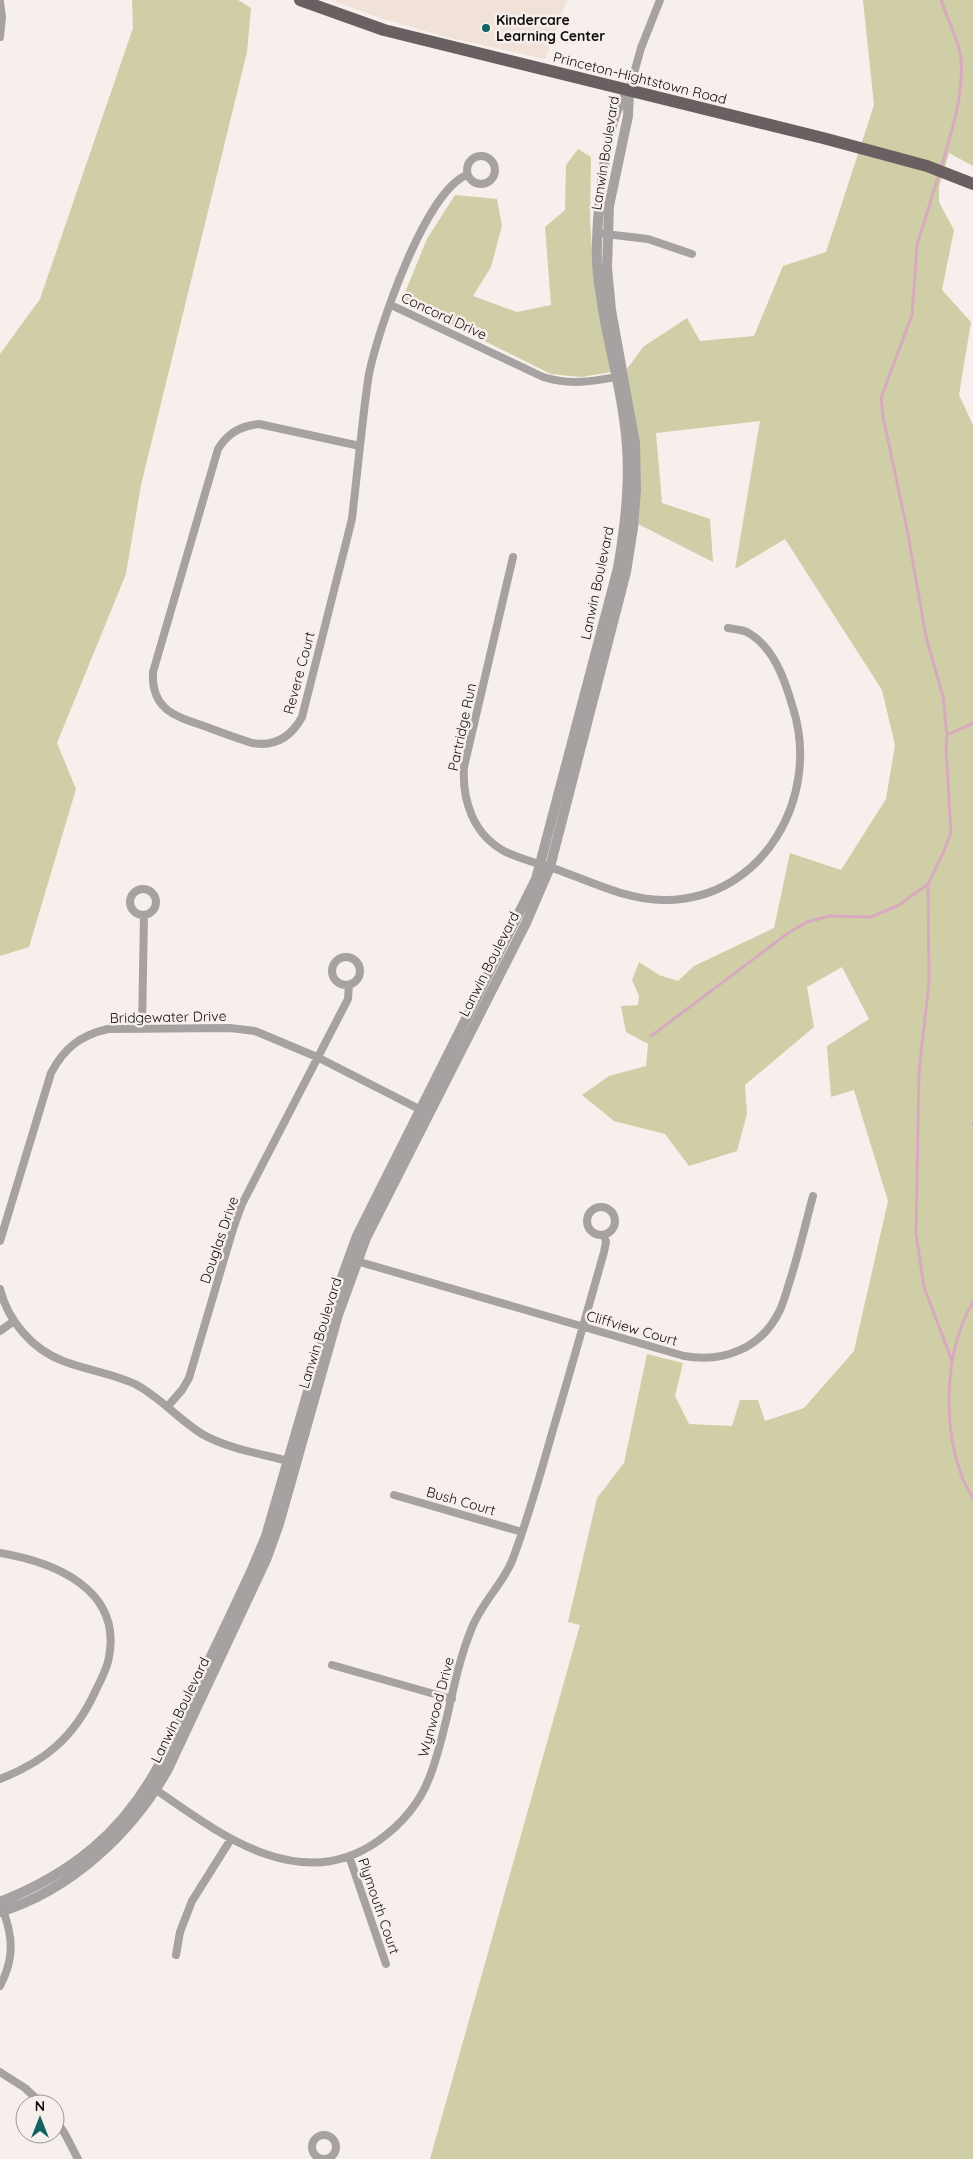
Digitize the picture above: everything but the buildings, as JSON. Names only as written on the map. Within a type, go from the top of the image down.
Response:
[{"type":"main road","name":"Princeton-Hightstown Road","points":[[300,0],[384,30],[823,138],[927,166],[973,184]]},
{"type":"street","points":[[629,91],[641,48],[660,0]]},
{"type":"street","points":[[0,2],[2,17],[0,36]]},
{"type":"street","name":"Lanwin Boulevard","points":[[1,1905],[60,1883],[86,1866],[129,1825],[152,1787],[252,1592],[279,1524],[292,1462],[353,1260],[366,1238],[425,1112],[526,923],[546,865],[626,572],[633,528],[636,488],[635,443],[620,376],[602,233],[628,116],[629,91]]},
{"type":"street","points":[[391,305],[405,266],[426,223],[450,187],[459,178],[468,175]]},
{"type":"street","points":[[602,233],[648,239],[692,254]]},
{"type":"street","name":"Concord Drive","points":[[360,446],[370,372],[391,305],[557,382],[585,383],[620,376]]},
{"type":"street","name":"Revere Court","points":[[259,424],[360,446],[352,519],[302,717],[298,726],[282,740],[261,745],[172,714],[158,701],[153,682],[153,672],[216,454],[224,440],[239,428],[259,424]]},
{"type":"street","name":"Partridge Run","points":[[513,557],[464,767],[463,780],[469,809],[484,834],[504,851],[631,896],[665,900],[683,899],[710,892],[734,881],[748,871],[773,843],[790,812],[799,776],[801,757],[796,717],[786,683],[773,658],[763,645],[746,632],[728,628]]},
{"type":"street","points":[[142,1029],[144,915]]},
{"type":"street","name":"Douglas Drive","points":[[168,1406],[182,1390],[189,1378],[242,1204],[348,999],[349,985]]},
{"type":"street","name":"Bridgewater Drive","points":[[0,1241],[51,1073],[57,1062],[72,1044],[95,1032],[108,1029],[240,1028],[269,1036],[317,1057],[425,1112]]},
{"type":"street","name":"Cliffview Court","points":[[353,1260],[583,1327],[698,1358],[724,1356],[748,1347],[768,1330],[781,1308],[813,1196]]},
{"type":"street","name":"Wynwood Drive","points":[[152,1787],[231,1839],[265,1856],[281,1860],[318,1862],[349,1856],[374,1844],[389,1833],[415,1806],[431,1774],[470,1633],[477,1616],[511,1564],[522,1532],[604,1252],[606,1242],[604,1235]]},
{"type":"street","points":[[0,1289],[6,1308],[14,1322],[35,1345],[48,1354],[63,1361],[120,1378],[135,1385],[168,1406],[187,1424],[217,1441],[292,1462]]},
{"type":"street","points":[[0,1331],[14,1322]]},
{"type":"street","name":"Bush Court","points":[[394,1495],[522,1532]]},
{"type":"street","points":[[0,1553],[62,1571],[84,1584],[100,1605],[109,1629],[110,1643],[106,1670],[85,1712],[74,1728],[46,1755],[20,1772],[0,1779]]},
{"type":"street","points":[[332,1665],[452,1699]]},
{"type":"street","points":[[176,1955],[180,1932],[192,1901],[231,1839]]},
{"type":"street","name":"Plymouth Court","points":[[349,1856],[386,1964]]},
{"type":"street","points":[[0,1986],[8,1971],[12,1946],[1,1905]]},
{"type":"street","points":[[0,2072],[31,2094]]},
{"type":"street","points":[[65,2134],[78,2159]]},
{"type":"shaded area","name":"Kindercare Learning Center","points":[[336,0],[567,0],[545,59],[447,37],[387,20],[335,2]]},
{"type":"green space","points":[[132,0],[238,0],[251,8],[247,52],[141,485],[126,574],[57,743],[76,789],[29,947],[0,956],[0,354],[40,299],[133,28]]},
{"type":"green space","points":[[863,0],[973,0],[973,166],[949,153],[939,187],[939,202],[954,230],[942,290],[971,322],[959,395],[973,425],[973,2159],[430,2159],[580,1625],[568,1622],[597,1498],[624,1463],[647,1354],[683,1363],[675,1396],[689,1424],[732,1426],[740,1400],[758,1400],[765,1421],[804,1408],[854,1351],[888,1201],[854,1090],[831,1097],[827,1046],[869,1019],[842,967],[807,987],[814,1027],[745,1085],[747,1114],[737,1151],[689,1166],[665,1134],[614,1121],[582,1095],[609,1076],[646,1066],[648,1044],[626,1032],[621,1006],[638,1005],[639,996],[632,980],[639,962],[659,975],[678,981],[694,966],[774,928],[790,853],[841,870],[886,799],[895,745],[882,690],[785,539],[735,569],[760,421],[656,433],[662,503],[710,519],[713,562],[638,524],[640,447],[627,369],[643,347],[687,318],[700,341],[754,336],[783,266],[826,252],[874,105]]},
{"type":"green space","points":[[578,149],[591,157],[590,221],[595,294],[611,372],[581,377],[551,374],[402,300],[427,239],[455,195],[497,199],[502,226],[491,267],[473,296],[517,312],[551,305],[545,227],[565,210],[566,165]]},
{"type":"waterway","points":[[941,0],[960,53],[961,87],[953,128],[941,168]]},
{"type":"waterway","points":[[939,174],[917,245],[912,315],[881,398],[883,417],[907,529],[926,637],[943,697],[947,735],[946,750],[951,833],[928,884],[929,982],[919,1071],[916,1234],[924,1287],[952,1361]]},
{"type":"waterway","points":[[947,735],[973,723]]},
{"type":"waterway","points":[[651,1036],[788,933],[807,922],[830,916],[871,917],[899,905],[928,884]]},
{"type":"waterway","points":[[973,1302],[957,1342],[949,1386],[951,1432],[955,1453],[962,1477],[973,1498]]},
{"type":"place","name":"Kindercare Learning Center","points":[[486,28]]}]
